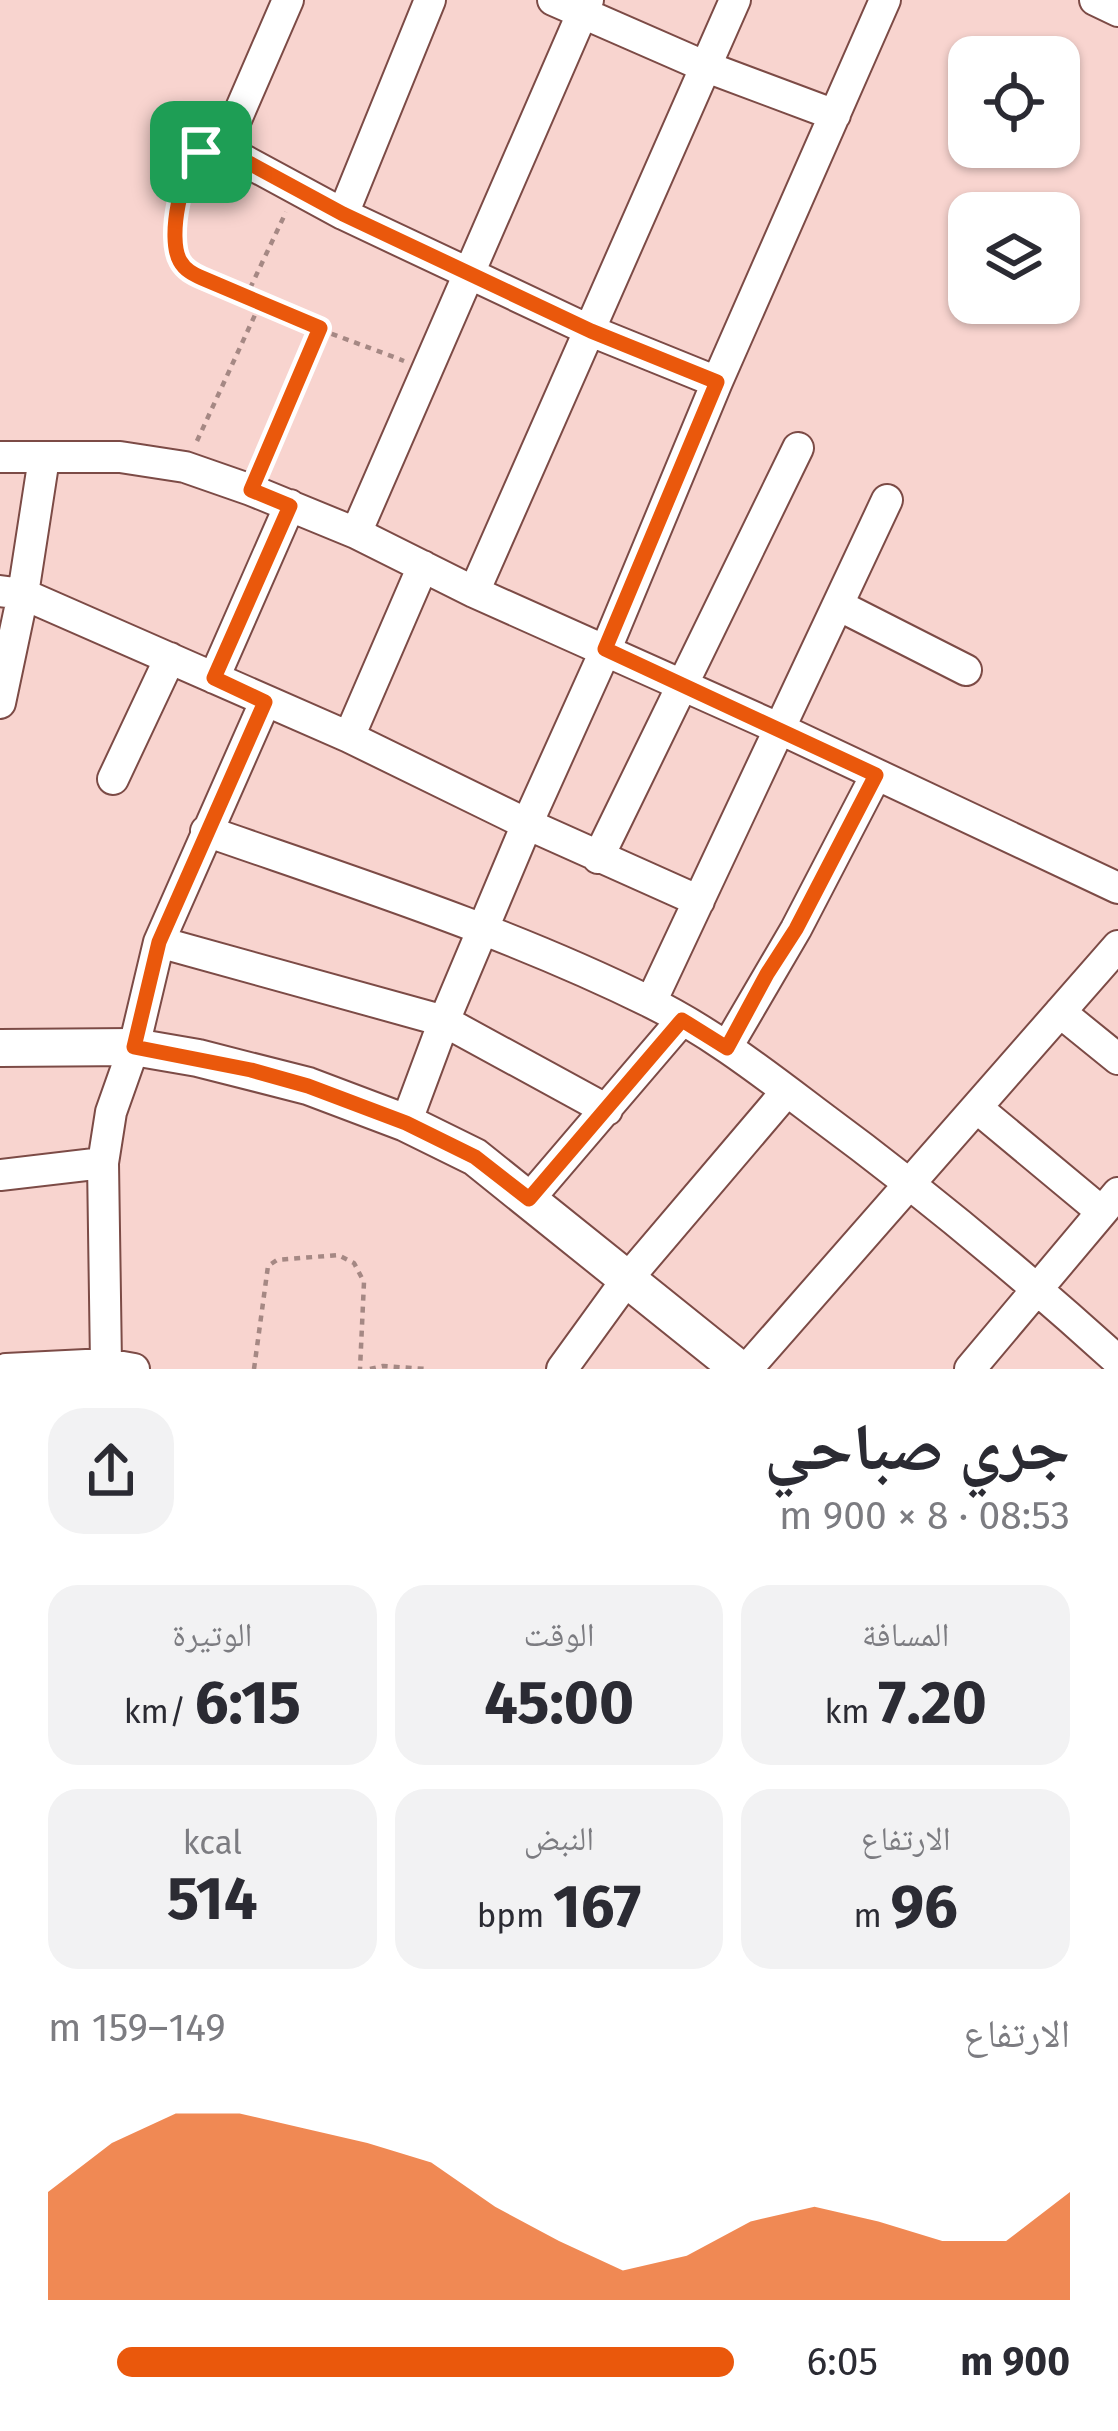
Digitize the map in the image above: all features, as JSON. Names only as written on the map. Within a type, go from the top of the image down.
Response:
[{"type":"street","points":[[288,0],[235,119],[228,143],[236,156],[343,214],[591,331],[717,382]]},
{"type":"street","points":[[343,214],[430,0]]},
{"type":"street","points":[[553,0],[585,7],[704,66],[835,115]]},
{"type":"street","points":[[474,592],[735,0]]},
{"type":"street","points":[[406,1123],[526,824],[885,0]]},
{"type":"street","points":[[1095,0],[1118,10]]},
{"type":"street","points":[[356,533],[585,7]]},
{"type":"street","points":[[598,858],[798,448]]},
{"type":"street","points":[[0,457],[120,457],[184,467],[251,490],[356,533],[474,592],[1118,888]]},
{"type":"street","points":[[0,703],[11,592],[44,458]]},
{"type":"street","points":[[651,1002],[887,500]]},
{"type":"street","points":[[214,678],[290,506]]},
{"type":"street","points":[[349,737],[423,566]]},
{"type":"street","points":[[11,592],[349,737],[598,858],[699,901]]},
{"type":"street","points":[[838,605],[966,670]]},
{"type":"street","points":[[113,779],[170,658]]},
{"type":"street","points":[[6,1369],[120,1366],[103,1163],[111,1112],[134,1047],[159,942],[265,702]]},
{"type":"street","points":[[727,1048],[876,775]]},
{"type":"street","points":[[206,831],[484,928],[682,1020],[909,1181],[1118,1361]]},
{"type":"street","points":[[159,942],[444,1022],[607,1110]]},
{"type":"street","points":[[0,1048],[134,1047],[251,1070],[406,1123],[475,1157],[743,1369],[1118,946]]},
{"type":"street","points":[[1060,1012],[1118,1059]]},
{"type":"street","points":[[529,1199],[682,1020]]},
{"type":"street","points":[[562,1369],[628,1278],[787,1091]]},
{"type":"street","points":[[970,1369],[1110,1202],[977,1108]]},
{"type":"street","points":[[0,1175],[103,1163]]},
{"type":"path","points":[[228,143],[201,152],[188,173],[174,226],[177,256],[188,271],[245,299],[426,369]]},
{"type":"path","points":[[245,299],[297,191]]},
{"type":"path","points":[[184,467],[260,304]]},
{"type":"path","points":[[251,490],[320,328]]},
{"type":"path","points":[[254,1369],[268,1266],[277,1260],[338,1255],[354,1263],[364,1282],[360,1369]]},
{"type":"path","points":[[370,1369],[426,1369]]},
{"type":"route","points":[[228,143],[236,156],[343,214],[591,331],[717,382],[605,649],[876,775],[727,1048],[682,1020],[529,1199],[475,1157],[406,1123],[251,1070],[134,1047],[159,942],[265,702],[214,678],[290,506],[251,490],[320,328],[245,299],[181,264],[174,226],[188,173],[201,152],[228,143]]}]
